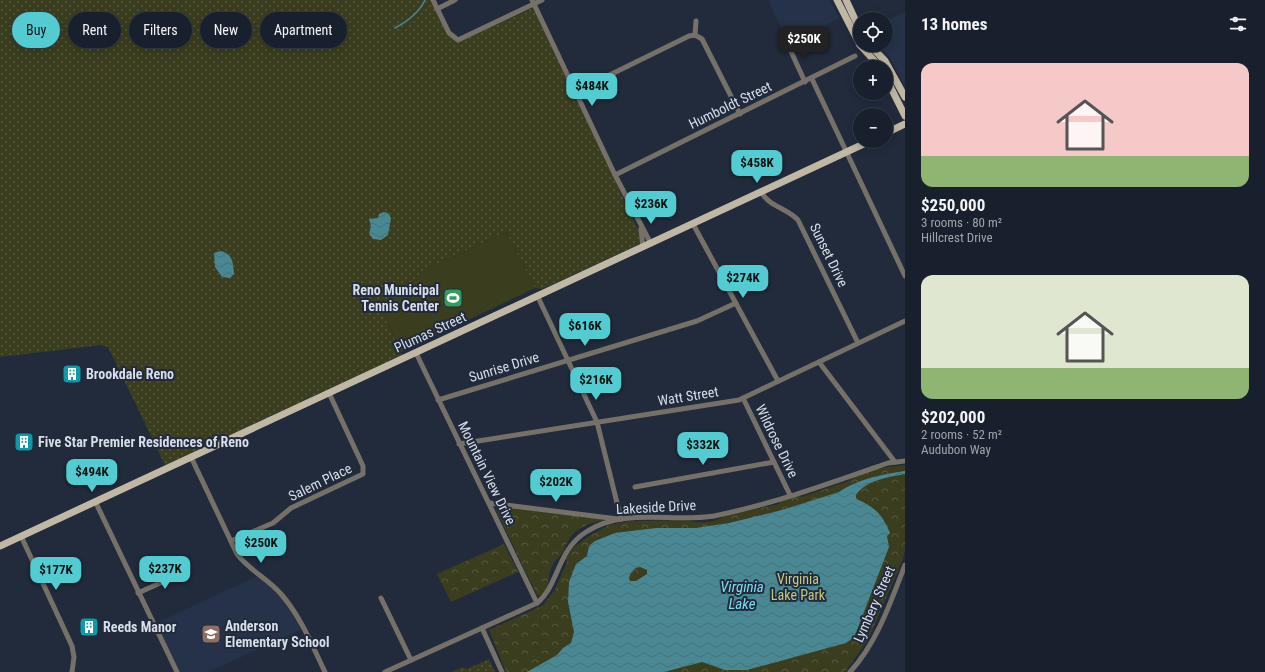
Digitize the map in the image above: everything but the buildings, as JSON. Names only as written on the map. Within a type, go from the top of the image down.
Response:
[{"type":"main road","points":[[837,0],[853,31]]},
{"type":"main road","points":[[846,0],[853,15]]},
{"type":"main road","points":[[866,52],[874,60]]},
{"type":"main road","points":[[877,52],[885,61],[905,97]]},
{"type":"main road","points":[[893,92],[905,116]]},
{"type":"main road","points":[[893,130],[905,124]]},
{"type":"main road","name":"Plumas Street","points":[[0,546],[855,148]]},
{"type":"street","points":[[433,0],[449,33],[454,38],[460,39],[533,2],[542,0]]},
{"type":"street","points":[[437,8],[455,0]]},
{"type":"street","points":[[533,2],[615,175],[651,244]]},
{"type":"street","points":[[695,35],[696,21]]},
{"type":"street","points":[[575,92],[689,36],[695,35],[702,39],[740,114]]},
{"type":"street","points":[[788,45],[805,82]]},
{"type":"street","name":"Humboldt Street","points":[[615,175],[812,79],[855,56]]},
{"type":"street","points":[[812,79],[905,276]]},
{"type":"street","name":"Sunset Drive","points":[[762,192],[769,202],[790,212],[798,220],[858,343]]},
{"type":"street","points":[[636,217],[643,235],[643,247]]},
{"type":"street","points":[[693,224],[778,381]]},
{"type":"street","points":[[489,503],[621,519],[597,422],[536,296]]},
{"type":"street","name":"Sunrise Drive","points":[[438,400],[697,321],[736,303]]},
{"type":"street","name":"Watt Street","points":[[459,444],[743,398],[905,321]]},
{"type":"street","name":"Mountain View Drive","points":[[416,353],[459,444],[538,603]]},
{"type":"street","points":[[819,362],[895,462]]},
{"type":"street","name":"Salem Place","points":[[231,541],[273,523],[291,508],[363,474],[363,466],[329,393]]},
{"type":"street","name":"Wildrose Drive","points":[[743,398],[790,495]]},
{"type":"street","points":[[192,457],[231,541],[241,559],[272,584],[288,603],[303,627],[325,672]]},
{"type":"street","name":"Lakeside Drive","points":[[538,603],[547,592],[561,561],[575,541],[595,527],[621,519],[706,517],[790,495],[895,462],[905,461]]},
{"type":"street","points":[[635,487],[774,462]]},
{"type":"street","points":[[95,502],[177,672]]},
{"type":"street","points":[[21,536],[74,651],[72,672]]},
{"type":"street","name":"Lymbery Street","points":[[850,672],[859,662],[873,639],[905,565]]},
{"type":"street","points":[[138,593],[171,578],[177,571]]},
{"type":"street","points":[[381,598],[411,660]]},
{"type":"street","points":[[385,672],[538,603]]},
{"type":"street","points":[[482,628],[502,672]]},
{"type":"shaded area","points":[[768,0],[830,0],[839,18],[789,43]]},
{"type":"shaded area","points":[[905,12],[905,88],[893,64],[893,60],[891,60],[884,52],[893,52],[893,18]]},
{"type":"shaded area","points":[[260,575],[288,603],[303,629],[208,672],[177,672],[154,624]]},
{"type":"green space","points":[[0,0],[431,0],[455,41],[461,41],[533,8],[644,242],[542,289],[535,288],[506,232],[422,271],[408,286],[381,308],[402,355],[165,465],[108,347],[101,345],[0,357]]},
{"type":"green space","name":"Reno Municipal Tennis Center","points":[[506,232],[535,288],[401,352],[381,308],[408,286],[422,271]]},
{"type":"green space","name":"Virginia Lake","points":[[905,465],[905,550],[903,559],[868,640],[845,672],[506,672],[489,630],[543,605],[554,591],[567,562],[566,558],[574,547],[589,536],[609,525],[629,521],[688,520],[701,522],[716,520],[724,516],[779,504],[780,501],[798,495],[801,497],[851,480],[861,474],[884,468]]},
{"type":"green space","points":[[499,506],[607,520],[585,526],[571,536],[563,552],[553,564],[547,588],[543,594],[539,596],[537,595],[496,510]]},
{"type":"green space","points":[[504,544],[518,572],[451,602],[437,574]]},
{"type":"green space","points":[[489,659],[495,672],[451,672],[463,667],[467,669]]},
{"type":"water","points":[[384,212],[388,213],[391,218],[388,235],[381,240],[373,239],[369,234],[371,226],[369,219],[378,218],[379,214]]},
{"type":"water","points":[[221,251],[228,254],[232,260],[234,274],[230,278],[222,277],[215,267],[214,253]]},
{"type":"water","name":"Virginia Lake","points":[[905,471],[905,474],[878,480],[860,490],[856,495],[856,499],[873,508],[881,516],[890,533],[887,536],[889,547],[857,630],[854,637],[846,643],[747,670],[725,670],[702,662],[664,672],[527,672],[557,655],[563,648],[571,643],[574,632],[568,602],[569,582],[576,564],[587,556],[589,546],[595,541],[615,533],[656,528],[696,528],[729,523],[782,510],[839,492],[862,480]],"holes":[[[640,567],[647,570],[647,574],[636,581],[630,581],[629,578],[634,569]]]},
{"type":"waterway","points":[[395,28],[413,16],[420,9],[425,0]]},
{"type":"place","name":"Reno Municipal Tennis Center","points":[[453,298]]},
{"type":"place","name":"Brookdale Reno","points":[[72,374]]},
{"type":"place","name":"Five Star Premier Residences of Reno","points":[[24,442]]},
{"type":"place","name":"Reeds Manor","points":[[89,627]]},
{"type":"place","name":"Anderson Elementary School","points":[[211,634]]},
{"type":"park label","name":"Virginia Lake Park","points":[[798,588]]}]
